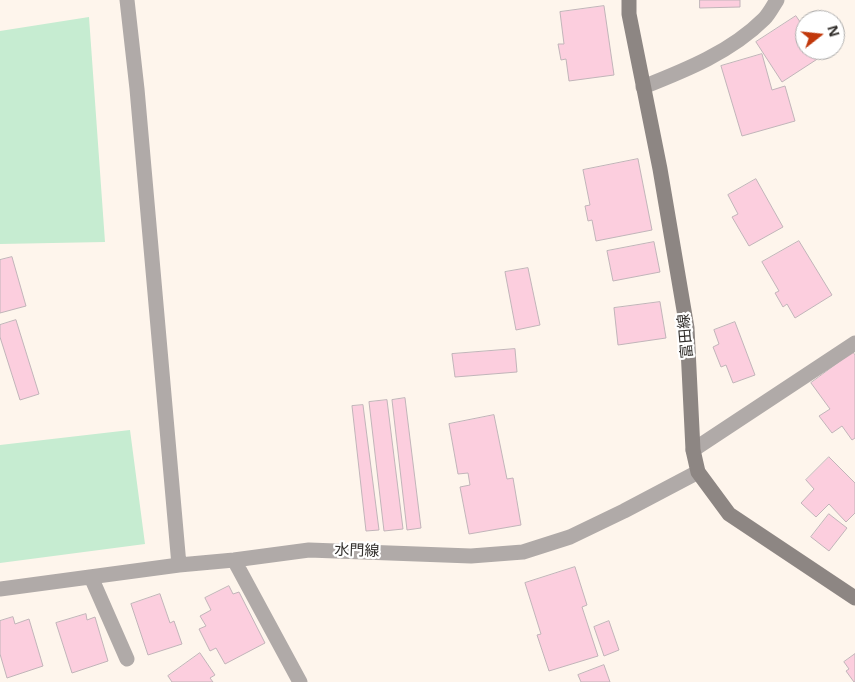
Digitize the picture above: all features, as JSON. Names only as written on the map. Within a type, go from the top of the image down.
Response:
[{"type":"street","points":[[127,0],[138,99],[179,565]]},
{"type":"street","name":"富田線","points":[[629,0],[629,14],[660,169],[687,328],[693,450],[698,472],[729,514],[855,598]]},
{"type":"street","points":[[643,87],[685,70],[738,41],[765,18],[777,0]]},
{"type":"street","points":[[693,450],[855,342]]},
{"type":"street","name":"水門線","points":[[0,589],[309,550],[471,556],[523,552],[579,533],[698,472]]},
{"type":"street","points":[[234,560],[300,682]]},
{"type":"street","points":[[91,577],[127,659]]},
{"type":"green space","points":[[89,17],[105,242],[0,244],[0,31]]},
{"type":"green space","points":[[130,430],[145,544],[0,563],[0,445]]},
{"type":"building","points":[[700,0],[740,0],[740,7],[700,8]]},
{"type":"building","points":[[604,6],[614,75],[569,81],[566,59],[561,60],[558,44],[564,44],[560,12]]},
{"type":"building","points":[[795,17],[795,60],[816,60],[782,82],[756,42]]},
{"type":"building","points":[[762,54],[772,90],[785,86],[795,121],[742,136],[721,66]]},
{"type":"building","points":[[638,159],[652,230],[596,241],[592,220],[588,221],[585,206],[590,205],[583,170]]},
{"type":"building","points":[[756,179],[783,227],[749,246],[732,217],[738,214],[728,195]]},
{"type":"building","points":[[799,241],[832,295],[795,318],[787,304],[783,307],[775,293],[779,291],[762,262]]},
{"type":"building","points":[[654,242],[660,272],[613,281],[607,251]]},
{"type":"building","points":[[12,257],[26,306],[0,313],[0,260]]},
{"type":"building","points":[[528,268],[540,325],[516,330],[505,272]]},
{"type":"building","points":[[660,302],[666,338],[618,345],[614,308]]},
{"type":"building","points":[[16,320],[39,394],[20,400],[0,337],[0,325]]},
{"type":"building","points":[[735,322],[755,375],[733,383],[726,365],[721,367],[713,347],[719,344],[714,330]]},
{"type":"building","points":[[515,349],[517,372],[455,377],[452,354]]},
{"type":"building","points":[[853,352],[855,355],[855,438],[852,440],[842,426],[832,433],[819,416],[830,409],[811,383]]},
{"type":"building","points":[[405,398],[421,528],[407,530],[392,400]]},
{"type":"building","points":[[387,400],[403,529],[384,531],[369,402]]},
{"type":"building","points":[[363,405],[379,530],[366,531],[352,406]]},
{"type":"building","points":[[494,415],[507,479],[513,478],[521,525],[469,534],[460,487],[470,485],[468,473],[458,474],[449,424]]},
{"type":"building","points":[[829,457],[855,483],[855,513],[846,522],[829,504],[816,517],[801,503],[814,489],[806,480]]},
{"type":"building","points":[[829,514],[847,528],[829,551],[811,537]]},
{"type":"building","points":[[575,567],[587,605],[582,607],[598,656],[549,671],[537,635],[541,634],[525,583]]},
{"type":"building","points":[[229,586],[233,594],[239,592],[265,643],[225,664],[216,648],[210,651],[199,629],[206,626],[200,616],[211,610],[205,598]]},
{"type":"building","points":[[160,594],[170,623],[174,621],[182,644],[148,655],[131,604]]},
{"type":"building","points":[[86,614],[87,620],[95,617],[108,661],[72,673],[56,623]]},
{"type":"building","points":[[13,617],[15,624],[29,619],[43,666],[7,678],[0,654],[0,621]]},
{"type":"building","points":[[609,621],[619,650],[604,656],[594,627]]},
{"type":"building","points":[[200,653],[215,675],[210,678],[213,682],[172,682],[168,676]]},
{"type":"building","points":[[855,654],[854,682],[846,671],[849,669],[844,662]]},
{"type":"building","points":[[604,665],[610,682],[581,682],[578,675]]}]
